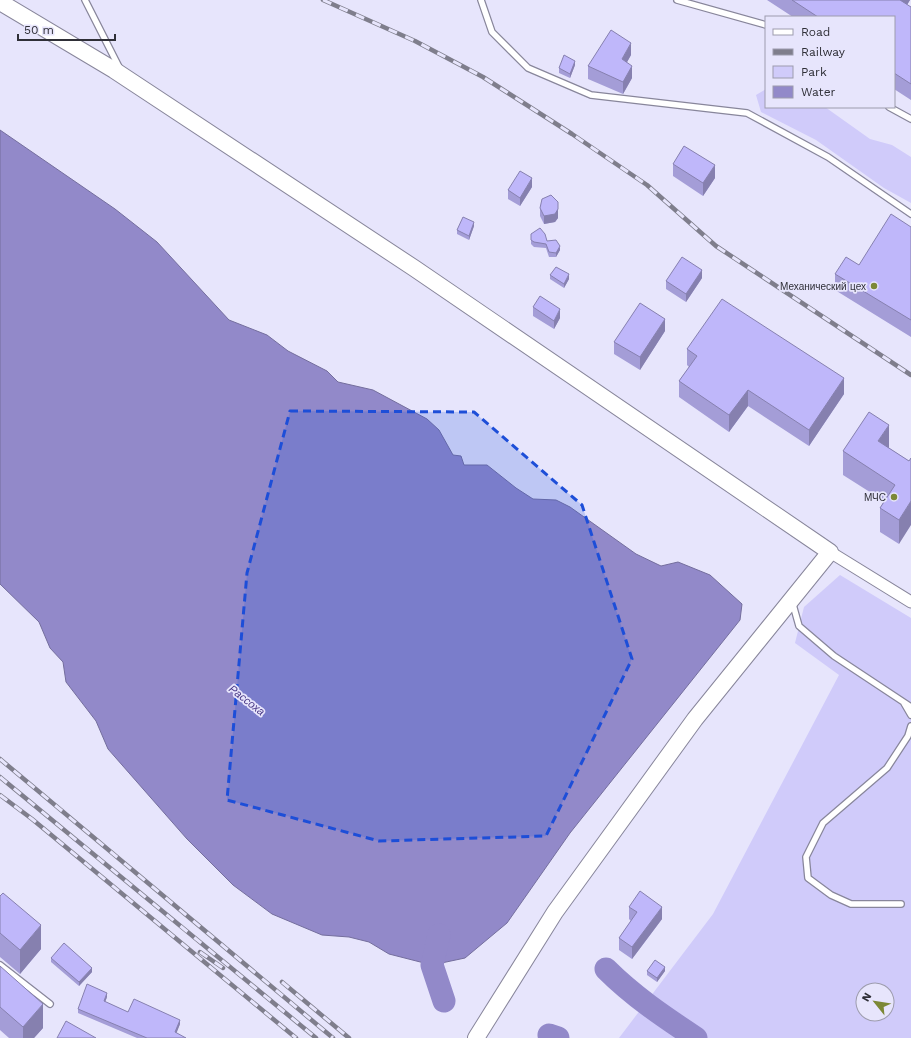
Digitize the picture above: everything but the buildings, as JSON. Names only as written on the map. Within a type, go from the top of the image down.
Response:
[{"type":"street","points":[[0,2],[124,76],[414,268],[830,552],[911,602]]},
{"type":"street","points":[[476,1038],[555,912],[695,719],[830,552]]},
{"type":"lane","points":[[85,0],[124,76]]},
{"type":"lane","points":[[481,0],[492,32],[528,68],[591,95],[747,113],[828,157],[911,214]]},
{"type":"lane","points":[[677,0],[765,25]]},
{"type":"lane","points":[[892,108],[911,119]]},
{"type":"lane","points":[[792,599],[799,626],[834,656],[911,707]]},
{"type":"lane","points":[[904,703],[911,715]]},
{"type":"lane","points":[[901,904],[852,904],[831,895],[808,878],[806,857],[822,823],[887,768],[908,736],[911,726]]},
{"type":"lane","points":[[0,965],[50,1004]]},
{"type":"highlighted area","points":[[290,411],[474,412],[582,505],[632,659],[546,836],[379,841],[227,800],[247,573]]},
{"type":"green space","points":[[765,90],[765,108],[826,108],[870,139],[892,145],[911,157],[911,203],[884,188],[816,140],[761,112],[756,95]]},
{"type":"green space","points":[[840,575],[911,618],[911,1038],[619,1038],[713,914],[839,675],[795,643],[804,607]]},
{"type":"water","name":"Рассоха","points":[[0,130],[115,209],[157,242],[229,320],[267,335],[288,351],[327,371],[338,382],[373,390],[427,419],[439,430],[453,455],[461,456],[464,465],[487,465],[516,488],[533,499],[556,500],[570,507],[636,554],[661,566],[678,562],[710,575],[742,604],[740,620],[570,833],[507,923],[465,958],[432,965],[389,954],[369,942],[349,937],[322,935],[272,914],[233,885],[187,839],[108,749],[96,721],[66,682],[63,662],[50,648],[39,622],[0,584]]},
{"type":"waterway","points":[[439,935],[432,965],[444,1001]]},
{"type":"waterway","points":[[606,969],[638,997],[696,1038]]},
{"type":"waterway","points":[[549,1035],[558,1038]]},
{"type":"railway","points":[[323,0],[415,41],[483,77],[572,134],[647,185],[716,246],[911,375]]},
{"type":"railway","points":[[0,759],[333,1038]]},
{"type":"railway","points":[[0,777],[316,1038]]},
{"type":"railway","points":[[0,795],[32,819],[296,1038]]},
{"type":"railway","points":[[200,952],[223,968]]},
{"type":"railway","points":[[282,982],[349,1038]]},
{"type":"place","name":"Механический цех","points":[[874,286]]},
{"type":"place","name":"МЧС","points":[[894,497]]}]
